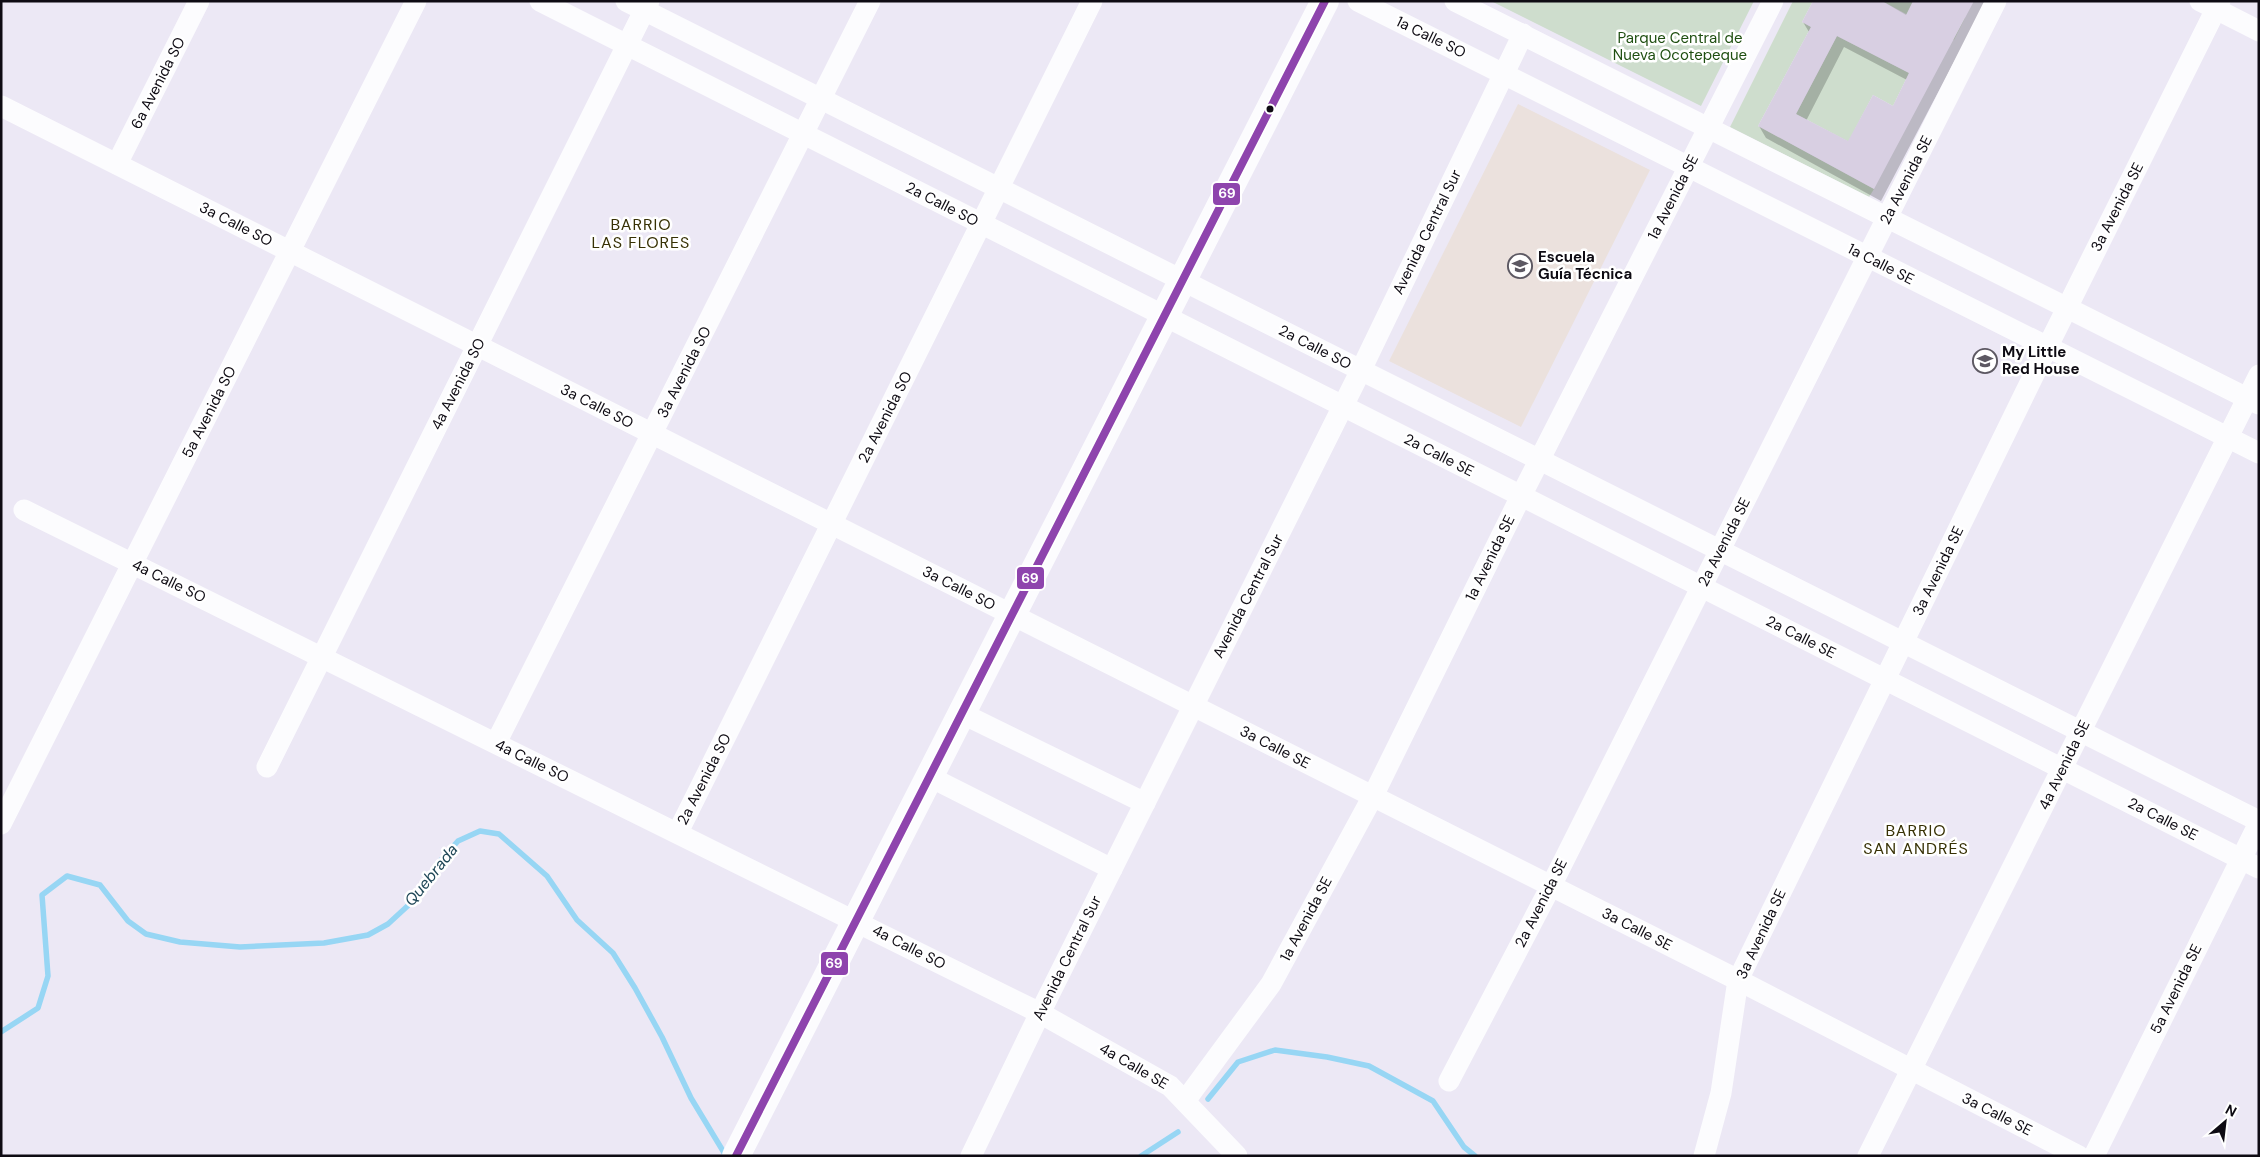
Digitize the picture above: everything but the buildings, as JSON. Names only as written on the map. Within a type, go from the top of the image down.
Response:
[{"type":"main road","points":[[736,1156],[1325,1]]},
{"type":"street","name":"6a Avenida SO","points":[[117,164],[199,1]]},
{"type":"street","name":"5a Avenida SO","points":[[1,824],[416,1]]},
{"type":"street","name":"2a Calle SO","points":[[540,1],[1343,406]]},
{"type":"street","name":"3a Avenida SO","points":[[496,743],[870,1]]},
{"type":"street","name":"2a Avenida SO","points":[[678,832],[1092,1]]},
{"type":"street","name":"1a Calle SO","points":[[1358,1],[1503,74]]},
{"type":"street","points":[[1455,1],[2253,401]]},
{"type":"street","name":"1a Avenida SE","points":[[1185,1101],[1271,984],[1373,796],[1520,496],[1773,1]]},
{"type":"street","name":"2a Avenida SE","points":[[1449,1081],[1551,886],[1996,1]]},
{"type":"street","name":"2a Calle SO","points":[[640,4],[821,99],[1361,370]]},
{"type":"street","name":"4a Avenida SO","points":[[267,767],[627,45],[640,4]]},
{"type":"street","points":[[2212,4],[2259,31]]},
{"type":"street","name":"3a Avenida SE","points":[[1704,1156],[1721,1093],[1738,980],[2067,308],[2212,4]]},
{"type":"street","name":"Avenida Central Sur","points":[[971,1156],[1040,1013],[1361,370],[1522,34]]},
{"type":"street","name":"1a Calle SE","points":[[1503,74],[2259,453]]},
{"type":"street","name":"3a Calle SO","points":[[1,106],[1194,706]]},
{"type":"street","points":[[1361,370],[2259,822]]},
{"type":"street","name":"4a Avenida SE","points":[[1868,1156],[2228,438],[2253,401],[2259,375]]},
{"type":"street","name":"2a Calle SE","points":[[1343,406],[2250,863]]},
{"type":"street","name":"4a Calle SO","points":[[24,510],[857,920],[1040,1013]]},
{"type":"street","name":"3a Calle SE","points":[[1194,706],[1738,980],[2079,1156]]},
{"type":"street","points":[[962,714],[1145,803]]},
{"type":"street","points":[[930,777],[1112,869]]},
{"type":"street","name":"5a Avenida SE","points":[[2094,1156],[2250,863],[2259,822]]},
{"type":"street","name":"4a Calle SE","points":[[1040,1013],[1170,1086],[1238,1156]]},
{"type":"shaded area","name":"Escuela Guía Técnica","points":[[1518,104],[1650,170],[1521,427],[1389,361]]},
{"type":"green space","name":"Parque Central de Nueva Ocotepeque","points":[[1491,1],[1754,1],[1701,106]]},
{"type":"green space","points":[[1793,1],[1813,1],[1802,22],[1811,27],[1758,126],[1874,189],[1869,197],[1730,127]]},
{"type":"green space","points":[[1882,1],[1913,1],[1940,5],[1965,18],[1954,40]]},
{"type":"green space","points":[[1837,36],[1909,73],[1893,106],[1873,95],[1855,129],[1866,151],[1796,114]]},
{"type":"waterway","name":"Quebrada","points":[[1,1032],[38,1008],[48,976],[42,895],[67,876],[100,885],[128,921],[146,934],[180,942],[240,947],[324,943],[368,935],[388,924],[413,901],[441,860],[458,841],[480,831],[499,834],[547,876],[577,920],[613,953],[662,1037],[691,1098],[726,1156]]},
{"type":"waterway","points":[[1208,1099],[1238,1062],[1275,1050],[1327,1057],[1369,1066],[1433,1101],[1464,1147],[1475,1156]]},
{"type":"waterway","name":"Quebrada","points":[[1141,1156],[1178,1132]]},
{"type":"transit line","name":"69","points":[[736,1156],[1325,1]]},
{"type":"place","name":"Escuela Guía Técnica","points":[[1520,266]]},
{"type":"place","name":"My Little Red House","points":[[1985,361]]},
{"type":"district","name":"BARRIO LAS FLORES","points":[[641,233]]},
{"type":"district","name":"BARRIO SAN ANDRÉS","points":[[1916,839]]}]
